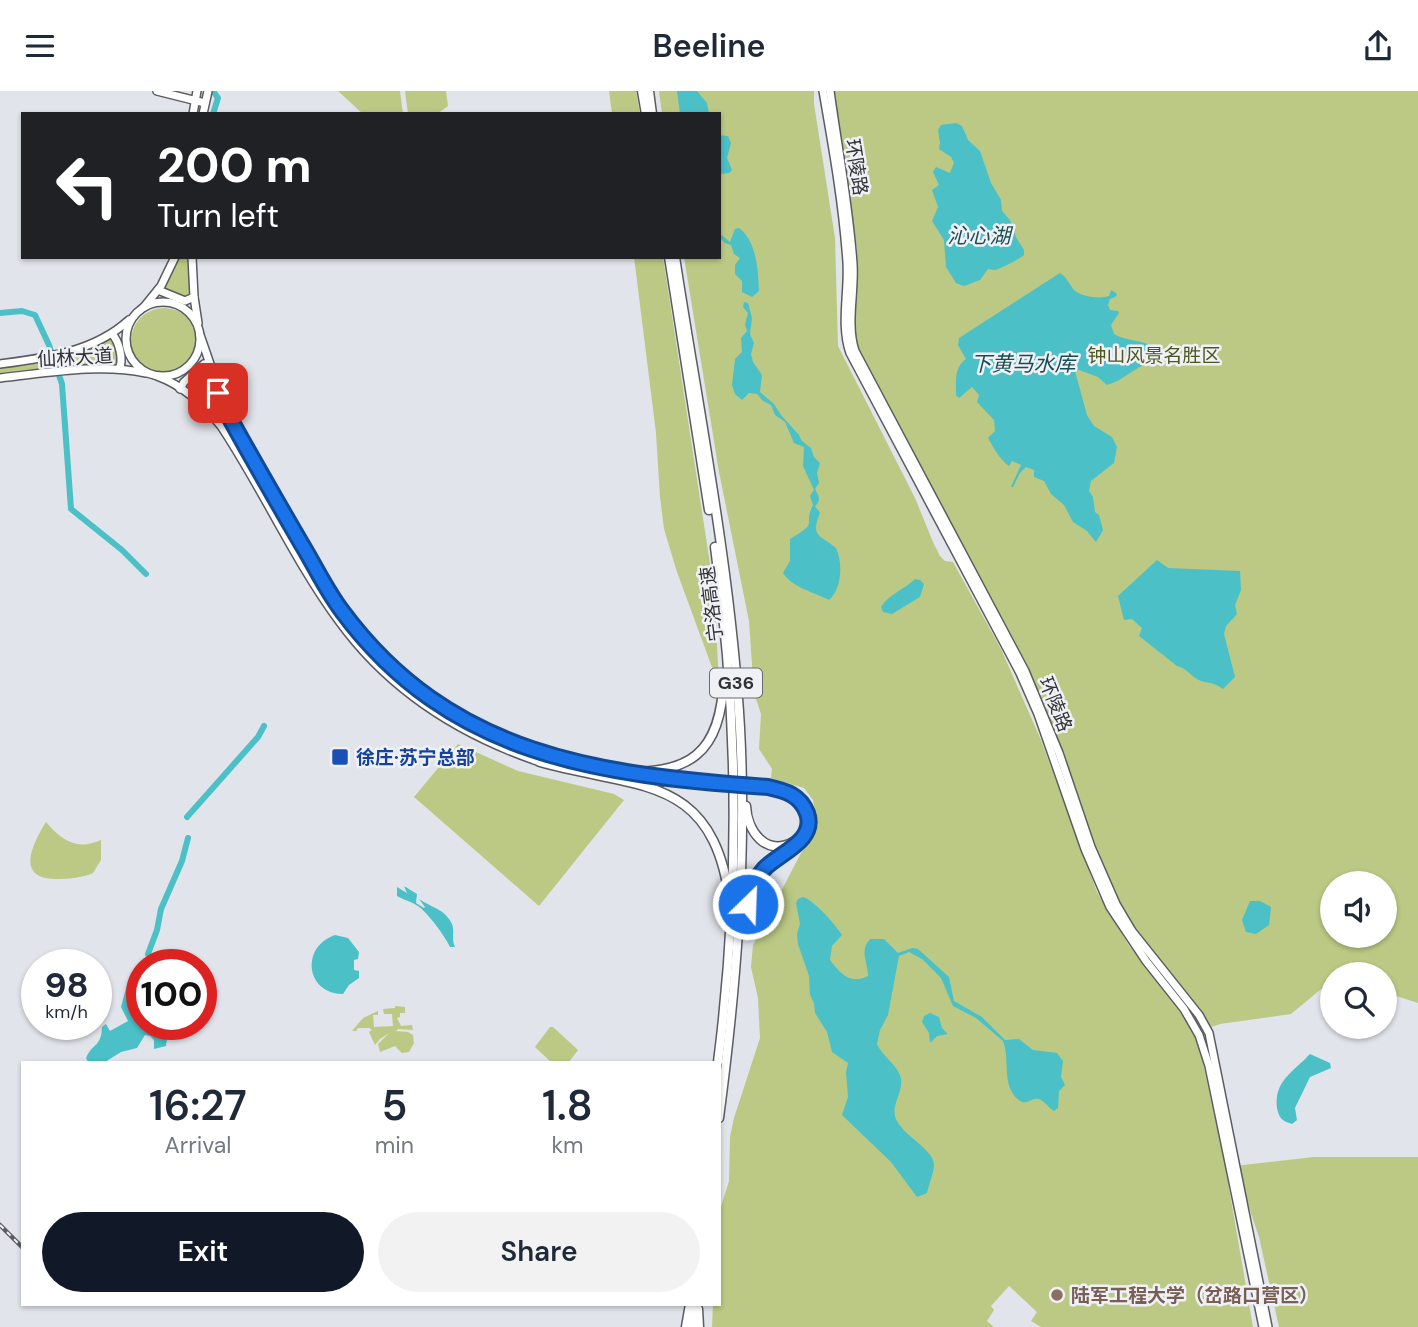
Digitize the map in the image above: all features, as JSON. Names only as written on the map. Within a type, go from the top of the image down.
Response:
[{"type":"highway","points":[[642,91],[646,112]]},
{"type":"highway","points":[[649,91],[652,112]]},
{"type":"highway","name":"宁洛高速","points":[[669,259],[721,596],[730,688],[735,806],[732,922],[718,1061]]},
{"type":"highway","name":"宁洛高速","points":[[675,259],[727,592],[740,729],[740,904],[735,996],[721,1103]]},
{"type":"highway","points":[[613,771],[649,772],[681,765],[693,758],[710,741],[720,716],[724,670],[721,596]]},
{"type":"highway","points":[[740,729],[746,815],[749,826],[759,839],[779,847],[787,846],[799,837],[804,823],[803,815],[800,806],[792,797]]},
{"type":"highway","points":[[541,757],[595,775],[657,789],[685,805],[712,835],[718,848],[727,884],[732,922]]},
{"type":"highway","points":[[541,757],[661,780]]},
{"type":"highway","points":[[595,775],[768,790],[800,799],[809,825],[800,841],[763,870],[751,891],[735,996]]},
{"type":"highway","points":[[684,1327],[693,1306]]},
{"type":"highway","points":[[692,1327],[693,1306]]},
{"type":"highway","points":[[693,1306],[699,1327]]},
{"type":"main road","points":[[157,91],[206,96]]},
{"type":"main road","name":"环陵路","points":[[822,91],[840,185],[848,279],[846,335],[850,353],[1020,673],[1038,714],[1085,849],[1110,907],[1146,961],[1174,993],[1199,1035],[1209,1066],[1263,1327]]},
{"type":"main road","name":"环陵路","points":[[830,91],[850,225],[854,279],[851,334],[855,351],[1025,671],[1059,754],[1091,847],[1116,904],[1132,930],[1199,1015],[1209,1033],[1268,1327]]},
{"type":"main road","points":[[193,112],[195,94]]},
{"type":"main road","name":"仙林大道","points":[[0,364],[59,354],[93,344],[112,334],[138,313],[158,289],[174,259]]},
{"type":"main road","points":[[154,375],[177,373],[190,365],[197,353],[199,333],[192,259]]},
{"type":"main road","points":[[158,289],[185,301],[194,297]]},
{"type":"main road","points":[[328,599],[299,539],[227,413],[192,317],[177,306],[158,303],[138,313],[127,331],[128,348],[137,365],[170,380],[200,403],[220,426],[328,599],[377,652],[429,698],[479,729],[541,757]]},
{"type":"main road","points":[[112,334],[117,339],[122,362],[120,369]]},
{"type":"main road","points":[[180,389],[204,364],[209,363]]},
{"type":"main road","name":"仙林大道","points":[[0,378],[64,371],[120,369],[154,375]]},
{"type":"main road","points":[[290,542],[296,544],[299,539]]},
{"type":"green space","points":[[338,91],[400,91],[403,112],[361,112]]},
{"type":"green space","points":[[405,91],[446,91],[448,106],[440,112],[408,112]]},
{"type":"green space","points":[[609,91],[636,91],[640,112],[612,112]]},
{"type":"green space","points":[[659,91],[814,91],[835,238],[838,346],[915,498],[940,556],[945,561],[953,562],[1001,649],[1041,740],[1097,892],[1128,944],[1172,1000],[1193,1032],[1203,1063],[1225,1165],[1253,1327],[1041,1327],[1031,1321],[1037,1312],[1009,1286],[991,1306],[994,1310],[987,1321],[994,1327],[712,1327],[713,1306],[721,1306],[721,1207],[729,1181],[730,1137],[760,1038],[758,998],[751,967],[753,945],[812,832],[815,811],[813,800],[804,788],[771,778],[772,769],[759,749],[761,714],[754,693],[749,621],[719,472],[684,259],[721,259],[721,112],[662,112]]},
{"type":"green space","name":"钟山风景名胜区","points":[[826,91],[1418,91],[1418,1003],[1397,996],[1397,962],[1320,962],[1320,990],[1291,1014],[1211,1027],[1123,916],[985,607],[849,341],[857,249]]},
{"type":"green space","points":[[178,259],[189,259],[190,295],[185,297],[164,290]]},
{"type":"green space","points":[[634,259],[663,259],[714,590],[719,683],[714,684],[713,670],[664,529],[656,433]]},
{"type":"green space","points":[[157,308],[171,308],[183,313],[192,322],[197,341],[195,354],[188,365],[171,374],[157,374],[145,369],[136,360],[131,348],[131,334],[136,322],[145,313]]},
{"type":"green space","points":[[110,338],[114,340],[120,361],[116,366],[63,368],[59,357],[91,348]]},
{"type":"green space","points":[[48,359],[53,369],[0,376],[0,367]]},
{"type":"green space","points":[[201,370],[208,372],[235,436],[296,542],[274,511],[230,436],[185,387]]},
{"type":"green space","points":[[458,744],[518,771],[614,794],[624,800],[539,906],[414,797]]},
{"type":"green space","points":[[46,822],[70,842],[84,844],[101,840],[101,860],[93,873],[75,878],[55,879],[35,873],[31,858],[36,840]]},
{"type":"green space","points":[[405,1007],[405,1013],[400,1013],[397,1018],[401,1026],[412,1025],[413,1030],[396,1031],[413,1035],[414,1043],[409,1052],[402,1053],[395,1046],[380,1052],[378,1044],[389,1033],[375,1045],[369,1032],[372,1030],[369,1028],[352,1031],[363,1018],[378,1011],[378,1015],[373,1015],[374,1027],[393,1026],[392,1014],[384,1014],[383,1009]]},
{"type":"green space","points":[[550,1027],[553,1027],[578,1050],[570,1061],[550,1061],[535,1047]]},
{"type":"green space","points":[[1314,1157],[1418,1157],[1418,1327],[1279,1327],[1259,1237],[1235,1166]]},
{"type":"water","points":[[677,91],[697,91],[707,103],[709,112],[680,112]]},
{"type":"water","name":"沁心湖","points":[[956,123],[962,126],[968,140],[980,151],[991,183],[1001,200],[1002,211],[1010,220],[1024,250],[1024,255],[1006,266],[995,270],[988,269],[980,280],[964,286],[956,283],[946,267],[944,240],[932,221],[938,207],[932,190],[939,185],[933,172],[936,167],[950,173],[954,163],[951,157],[939,149],[938,130],[941,125]]},
{"type":"water","points":[[721,135],[728,136],[731,143],[727,158],[732,170],[721,174]]},
{"type":"water","points":[[739,228],[745,234],[753,248],[759,291],[752,297],[742,292],[742,281],[735,274],[735,265],[740,258],[734,254],[731,245],[721,239],[721,235],[730,242],[735,229]]},
{"type":"water","name":"下黄马水库","points":[[1060,273],[1075,291],[1082,295],[1109,296],[1111,290],[1116,293],[1117,296],[1110,299],[1108,305],[1110,310],[1119,313],[1111,325],[1114,334],[1155,348],[1150,363],[1107,385],[1098,377],[1075,371],[1087,415],[1094,426],[1112,437],[1117,447],[1114,463],[1091,481],[1089,491],[1103,530],[1096,542],[1087,531],[1073,522],[1064,505],[1051,494],[1044,481],[1034,477],[1034,470],[1026,467],[1011,487],[1021,465],[1012,461],[1009,466],[994,449],[988,438],[995,431],[994,420],[977,402],[979,395],[972,387],[959,398],[956,395],[958,370],[966,359],[958,345],[959,338]]},
{"type":"water","points":[[744,302],[748,303],[752,318],[750,334],[754,343],[751,354],[762,375],[760,392],[774,404],[802,441],[811,448],[820,463],[817,473],[819,483],[815,489],[819,500],[815,506],[820,513],[816,531],[836,548],[840,568],[837,589],[829,600],[798,586],[783,573],[790,561],[790,539],[808,526],[813,505],[810,496],[814,490],[803,466],[804,447],[794,443],[785,422],[775,415],[771,405],[757,394],[749,393],[742,400],[735,394],[732,385],[735,359],[742,352],[741,338],[747,331],[745,325],[748,313],[743,307]]},
{"type":"water","points":[[1157,560],[1168,568],[1240,571],[1241,590],[1235,605],[1237,614],[1226,626],[1224,634],[1235,677],[1223,689],[1198,680],[1177,666],[1139,636],[1142,628],[1132,619],[1124,620],[1118,596]]},
{"type":"water","points":[[915,579],[924,584],[920,597],[892,614],[883,612],[881,607],[884,603]]},
{"type":"water","points":[[404,886],[417,894],[416,903],[425,907],[419,899],[449,919],[453,927],[455,947],[450,947],[422,909],[397,896],[397,887],[407,893]]},
{"type":"water","points":[[803,897],[818,907],[842,935],[832,946],[830,960],[846,977],[856,979],[868,976],[865,948],[870,939],[884,939],[898,953],[912,948],[918,949],[949,977],[954,1001],[982,1017],[1005,1040],[1019,1039],[1033,1050],[1057,1053],[1063,1061],[1061,1077],[1065,1085],[1059,1091],[1058,1108],[1054,1111],[1038,1099],[1020,1101],[1008,1081],[1003,1041],[976,1018],[953,1006],[941,978],[922,959],[909,952],[899,956],[888,1015],[880,1030],[877,1044],[900,1074],[901,1085],[895,1106],[897,1121],[933,1160],[927,1193],[917,1197],[891,1162],[842,1115],[848,1097],[848,1063],[832,1052],[827,1032],[815,1013],[810,995],[809,976],[797,934],[800,924],[796,903]]},
{"type":"water","points":[[1250,901],[1260,901],[1271,907],[1269,925],[1256,934],[1246,932],[1242,920]]},
{"type":"water","points":[[335,935],[348,938],[359,952],[358,959],[354,960],[354,970],[359,971],[359,978],[349,985],[343,994],[331,992],[321,986],[312,969],[316,949]]},
{"type":"water","points":[[126,988],[126,1017],[121,1007]]},
{"type":"water","points":[[930,1013],[939,1017],[942,1028],[948,1034],[937,1036],[930,1043],[929,1033],[922,1022],[924,1016]]},
{"type":"water","points":[[126,1022],[126,1040],[142,1040],[137,1048],[121,1052],[107,1061],[88,1061],[86,1058],[99,1040],[112,1040],[112,1030]]},
{"type":"water","points":[[154,1040],[167,1040],[166,1046],[154,1049]]},
{"type":"water","points":[[1310,1054],[1330,1063],[1331,1068],[1310,1077],[1295,1108],[1297,1120],[1292,1124],[1283,1120],[1279,1114],[1278,1093],[1287,1076]]},
{"type":"waterway","points":[[213,91],[218,98],[214,112]]},
{"type":"waterway","points":[[0,313],[22,311],[35,315],[49,345],[62,384],[71,509],[122,550],[146,574]]},
{"type":"waterway","points":[[187,817],[258,737],[264,726]]},
{"type":"waterway","points":[[150,949],[161,909],[182,861],[188,838]]},
{"type":"railway","points":[[0,1225],[21,1246]]},
{"type":"place","name":"徐庄·苏宁总部","points":[[340,757]]},
{"type":"place","name":"陆军工程大学（岔路口营区）","points":[[1057,1295]]},
{"type":"route","points":[[218,393],[315,570],[343,612],[377,652],[408,681],[446,710],[479,729],[524,748],[568,760],[635,775],[768,787],[800,799],[808,816],[806,833],[792,848],[763,870],[751,891],[748,904]]}]
